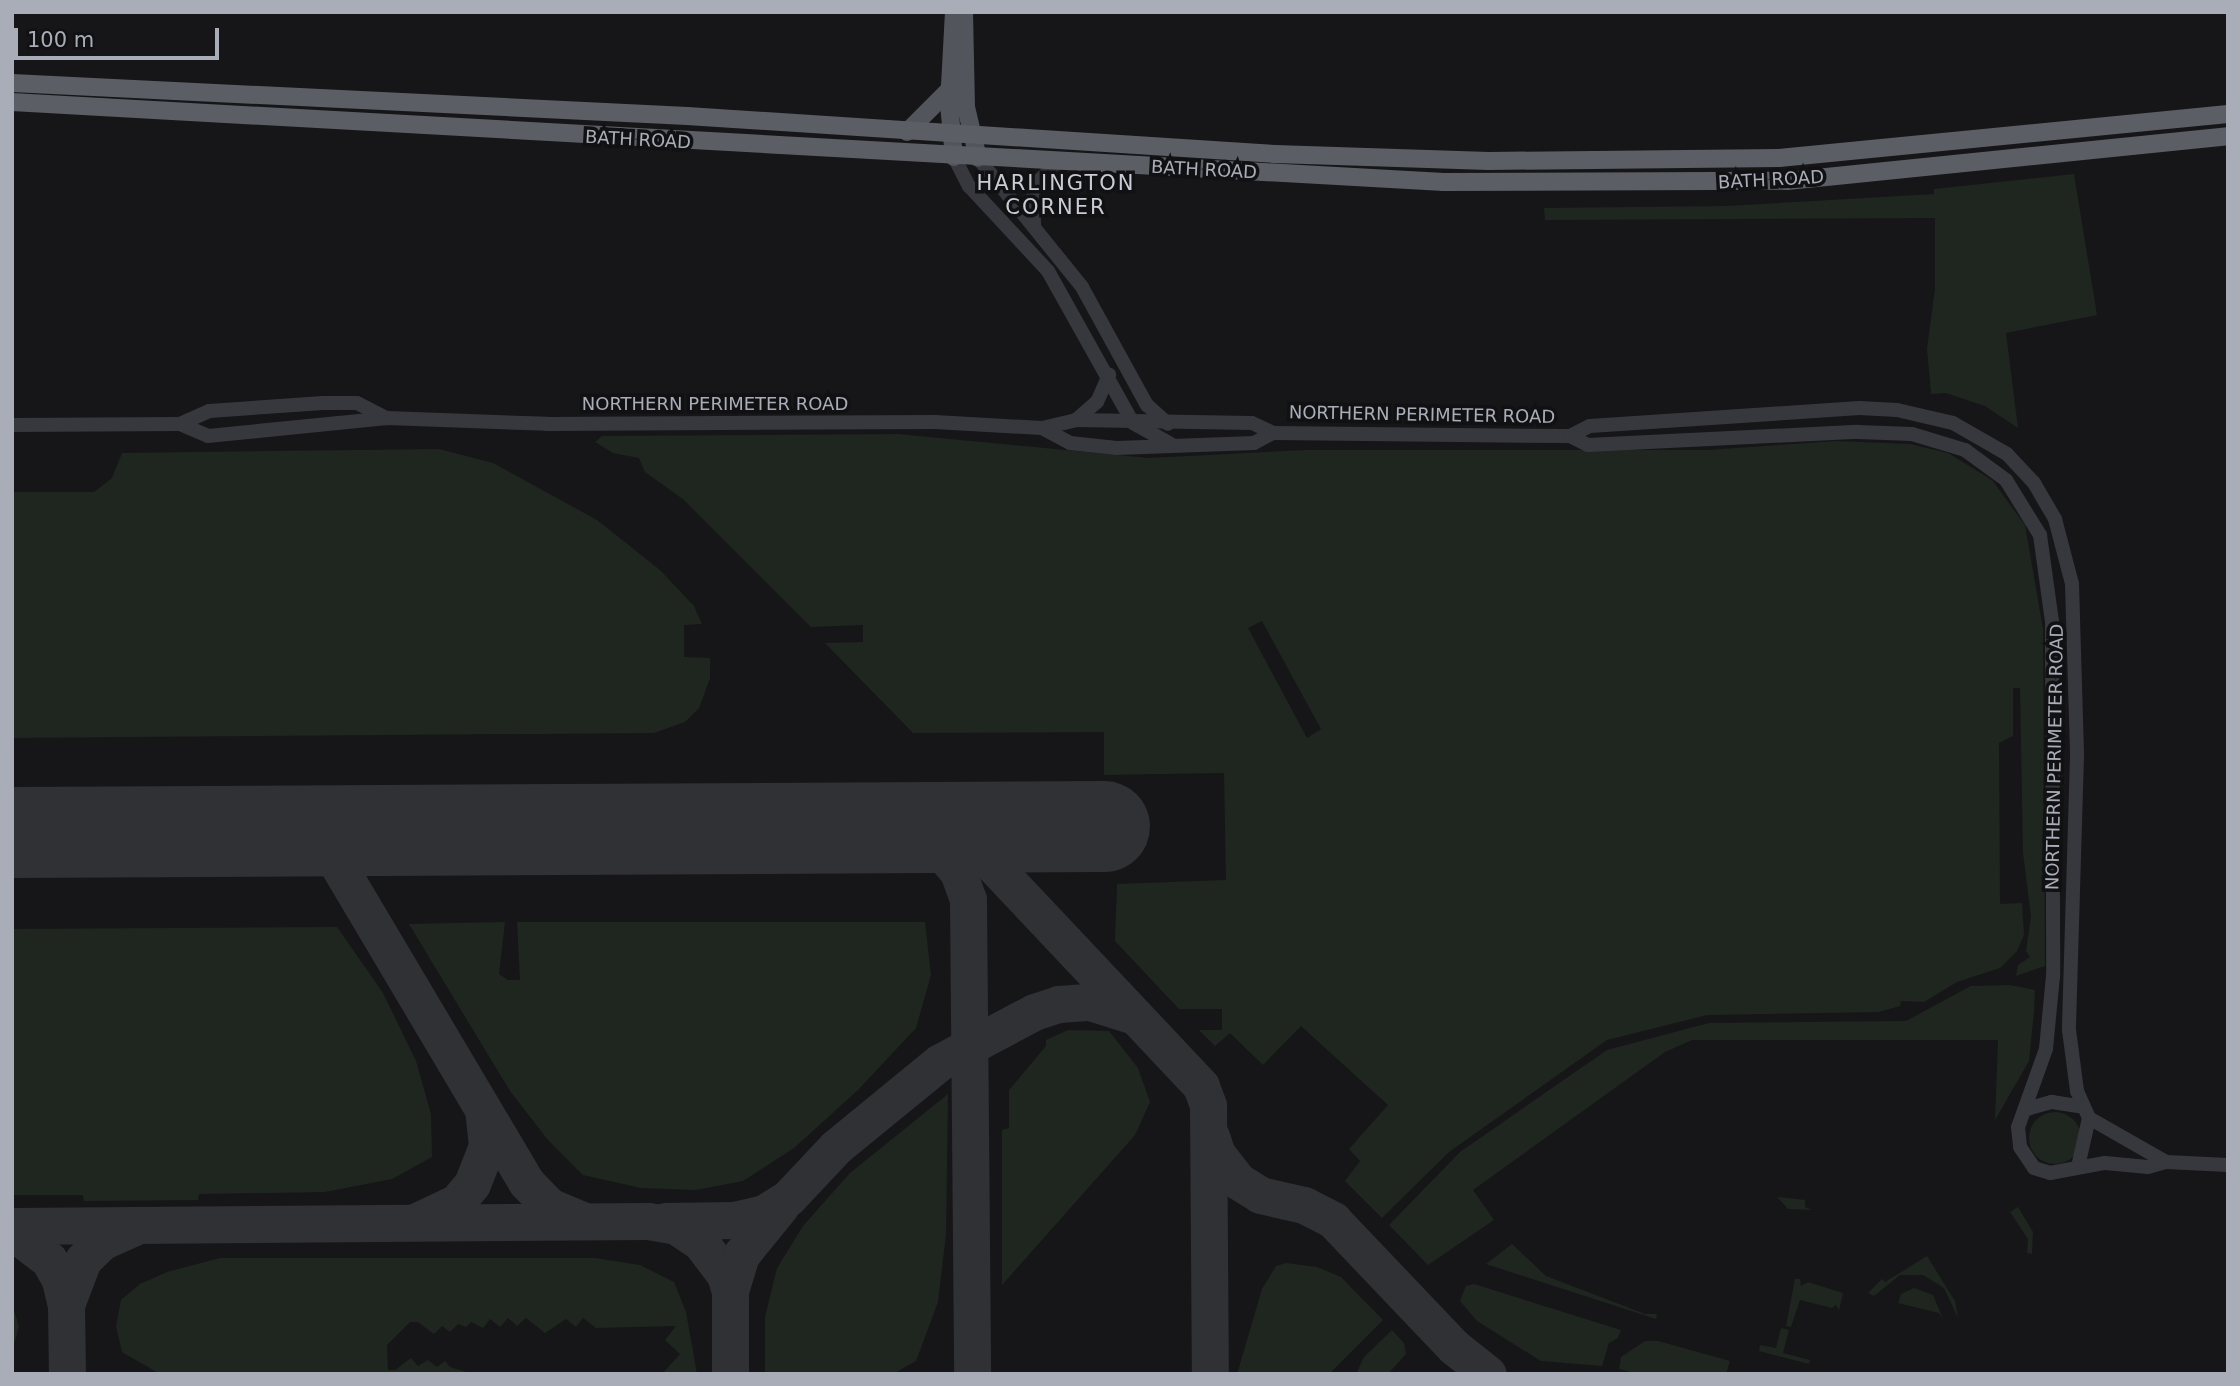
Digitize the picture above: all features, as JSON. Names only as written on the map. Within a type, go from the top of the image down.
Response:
[{"type":"highway","name":"BATH ROAD","points":[[12,83],[687,116],[907,132],[1383,159],[1689,160],[1832,153],[2228,114]]},
{"type":"highway","name":"BATH ROAD","points":[[12,102],[1058,163],[1444,182],[1787,181],[2228,136]]},
{"type":"main road","points":[[954,12],[951,88],[954,156]]},
{"type":"main road","points":[[964,12],[969,134],[978,158]]},
{"type":"main road","points":[[907,132],[951,88]]},
{"type":"street","points":[[954,156],[969,186],[1048,271],[1109,374],[1133,423],[1171,444]]},
{"type":"street","points":[[978,158],[1082,287],[1147,405],[1168,424]]},
{"type":"street","points":[[1034,225],[1033,186],[1058,163]]},
{"type":"street","points":[[1076,420],[1097,402],[1109,374]]},
{"type":"street","points":[[1117,448],[1133,423],[1135,380]]},
{"type":"street","name":"NORTHERN PERIMETER ROAD","points":[[180,424],[209,411],[323,403],[358,403],[387,418]]},
{"type":"street","name":"NORTHERN PERIMETER ROAD","points":[[1570,436],[1590,426],[1734,414],[1897,410],[1973,432],[2007,454],[2034,483],[2055,519],[2066,553],[2076,612],[2077,791],[2068,1030],[2086,1112]]},
{"type":"street","name":"NORTHERN PERIMETER ROAD","points":[[12,425],[180,424],[208,436],[387,418],[547,424],[935,422],[1042,428],[1076,420],[1168,424],[1252,423],[1273,433],[1570,436],[1588,445],[1858,432],[1912,434],[1948,442],[1979,458],[2006,480],[2026,505],[2045,550],[2050,589],[2054,903],[2046,1049],[2027,1109]]},
{"type":"street","name":"NORTHERN PERIMETER ROAD","points":[[1042,428],[1070,443],[1117,448],[1254,443],[1273,433]]},
{"type":"street","points":[[2166,1162],[2086,1112],[2052,1102],[2027,1109],[2017,1134],[2027,1162],[2050,1173],[2114,1162],[2148,1167],[2166,1162],[2228,1165]]},
{"type":"street","points":[[2078,1167],[2086,1112]]},
{"type":"shaded area","points":[[2074,174],[2097,315],[2006,333],[2018,428],[1985,406],[1946,393],[1931,394],[1927,349],[1935,288],[1935,218],[1545,220],[1544,208],[1726,206],[1934,194],[1934,189]]},
{"type":"shaded area","points":[[898,434],[1149,458],[1305,450],[1707,450],[1837,441],[1910,444],[1948,453],[1992,480],[2025,525],[2043,629],[2045,966],[2016,976],[2018,965],[2030,957],[2026,951],[2031,917],[2023,853],[2020,688],[2013,688],[2013,736],[1999,743],[2000,904],[2022,903],[2024,935],[2017,951],[2000,968],[1957,982],[1924,1002],[1901,1001],[1900,1006],[1879,1012],[1707,1015],[1607,1040],[1449,1152],[1382,1218],[1345,1181],[1360,1161],[1349,1149],[1388,1105],[1301,1026],[1263,1065],[1230,1033],[1215,1046],[1199,1030],[1222,1030],[1222,1009],[1179,1009],[1115,941],[1117,884],[1226,880],[1224,773],[1104,775],[1104,732],[913,733],[825,643],[863,642],[863,625],[811,627],[684,500],[645,472],[639,458],[613,453],[595,442],[602,436]],"holes":[[[1262,621],[1321,729],[1307,738],[1248,628]]]},
{"type":"shaded area","points":[[439,449],[493,463],[597,520],[660,570],[694,606],[702,624],[684,625],[684,657],[710,658],[710,678],[699,708],[685,722],[654,733],[12,738],[12,492],[94,492],[112,478],[122,453]]},
{"type":"shaded area","points":[[505,922],[499,974],[508,980],[520,980],[517,922],[925,922],[931,975],[916,1028],[858,1090],[794,1148],[743,1181],[696,1190],[641,1188],[583,1175],[548,1140],[510,1091],[409,924]]},
{"type":"shaded area","points":[[337,927],[383,993],[416,1061],[431,1114],[432,1157],[392,1179],[325,1192],[199,1194],[198,1200],[84,1201],[83,1195],[12,1195],[12,929]]},
{"type":"shaded area","points":[[2010,985],[2035,990],[2029,1061],[1995,1120],[1998,1040],[1692,1040],[1665,1052],[1473,1190],[1494,1220],[1428,1265],[1389,1225],[1460,1152],[1607,1050],[1709,1023],[1906,1021],[1971,986]]},
{"type":"shaded area","points":[[1068,1030],[1109,1031],[1138,1068],[1150,1102],[1135,1135],[1002,1285],[1002,1130],[1009,1128],[1009,1090],[1046,1046],[1046,1040]]},
{"type":"shaded area","points":[[948,1094],[946,1235],[938,1302],[916,1361],[893,1374],[765,1374],[765,1317],[777,1268],[803,1226],[850,1173]]},
{"type":"shaded area","points":[[2055,1112],[2065,1114],[2073,1120],[2079,1128],[2079,1148],[2073,1156],[2065,1162],[2055,1164],[2045,1162],[2037,1156],[2031,1148],[2029,1138],[2031,1128],[2037,1120],[2045,1114]]},
{"type":"shaded area","points":[[1777,1197],[1805,1200],[1805,1207],[1812,1210],[1788,1209]]},
{"type":"shaded area","points":[[2018,1207],[2033,1232],[2032,1254],[2027,1253],[2028,1239],[2010,1212]]},
{"type":"shaded area","points":[[1512,1244],[1546,1276],[1645,1314],[1657,1314],[1656,1319],[1486,1264]]},
{"type":"shaded area","points":[[1927,1256],[1955,1301],[1958,1318],[1944,1288],[1923,1275],[1900,1275],[1874,1296],[1868,1293],[1882,1279],[1885,1282]]},
{"type":"shaded area","points":[[220,1258],[595,1258],[640,1265],[674,1282],[686,1312],[697,1374],[662,1374],[680,1354],[665,1340],[676,1326],[596,1328],[583,1318],[576,1327],[566,1319],[545,1333],[526,1318],[517,1326],[508,1318],[500,1327],[490,1319],[483,1328],[471,1322],[466,1327],[458,1324],[450,1332],[442,1326],[434,1334],[418,1322],[410,1322],[387,1345],[388,1370],[395,1370],[411,1358],[418,1366],[428,1360],[437,1367],[445,1361],[450,1367],[473,1374],[160,1374],[122,1352],[116,1326],[121,1300],[140,1284],[167,1272]]},
{"type":"shaded area","points":[[1286,1263],[1317,1267],[1341,1277],[1383,1320],[1329,1374],[1237,1374],[1262,1289],[1276,1266]]},
{"type":"shaded area","points":[[1795,1279],[1800,1279],[1801,1286],[1808,1282],[1843,1293],[1839,1310],[1836,1305],[1832,1308],[1800,1300],[1791,1327],[1786,1326]]},
{"type":"shaded area","points":[[1474,1284],[1621,1330],[1618,1338],[1609,1343],[1602,1366],[1541,1361],[1477,1321],[1460,1301],[1466,1286]]},
{"type":"shaded area","points":[[1914,1288],[1933,1295],[1943,1319],[1939,1313],[1898,1303],[1901,1294]]},
{"type":"shaded area","points":[[12,1303],[19,1327],[12,1351]]},
{"type":"shaded area","points":[[1781,1328],[1789,1330],[1783,1353],[1810,1360],[1809,1364],[1759,1351],[1760,1345],[1776,1348]]},
{"type":"shaded area","points":[[1392,1330],[1404,1343],[1406,1354],[1388,1374],[1356,1374],[1364,1357]]},
{"type":"shaded area","points":[[1645,1341],[1658,1341],[1730,1361],[1726,1374],[1639,1374],[1619,1369],[1621,1357]]},
{"type":"taxiway","points":[[892,827],[938,848],[958,872],[968,899],[972,1374]]},
{"type":"taxiway","points":[[928,827],[957,835],[976,847],[1201,1086],[1208,1105],[1210,1374]]},
{"type":"taxiway","points":[[278,830],[319,847],[335,860],[526,1182],[549,1206],[582,1220]]},
{"type":"taxiway","points":[[665,1221],[734,1220],[764,1213],[788,1198],[836,1147],[940,1062],[1034,1012],[1058,1004],[1090,1002],[1135,1016]]},
{"type":"taxiway","points":[[417,1221],[457,1202],[472,1184],[487,1146],[483,1110]]},
{"type":"taxiway","points":[[1211,1136],[1217,1154],[1238,1181],[1260,1195],[1304,1205],[1333,1220],[1454,1347],[1488,1374]]},
{"type":"taxiway","points":[[730,1291],[741,1255],[780,1207]]},
{"type":"taxiway","points":[[12,1226],[648,1221],[676,1226],[701,1243],[725,1275],[730,1291],[730,1374]]},
{"type":"taxiway","points":[[66,1305],[83,1260],[103,1241],[135,1227]]},
{"type":"taxiway","points":[[12,1232],[49,1260],[60,1280],[66,1305],[67,1374]]},
{"type":"runway","points":[[12,832],[1104,826]]},
{"type":"district","name":"HARLINGTON CORNER","points":[[1056,195]]}]
